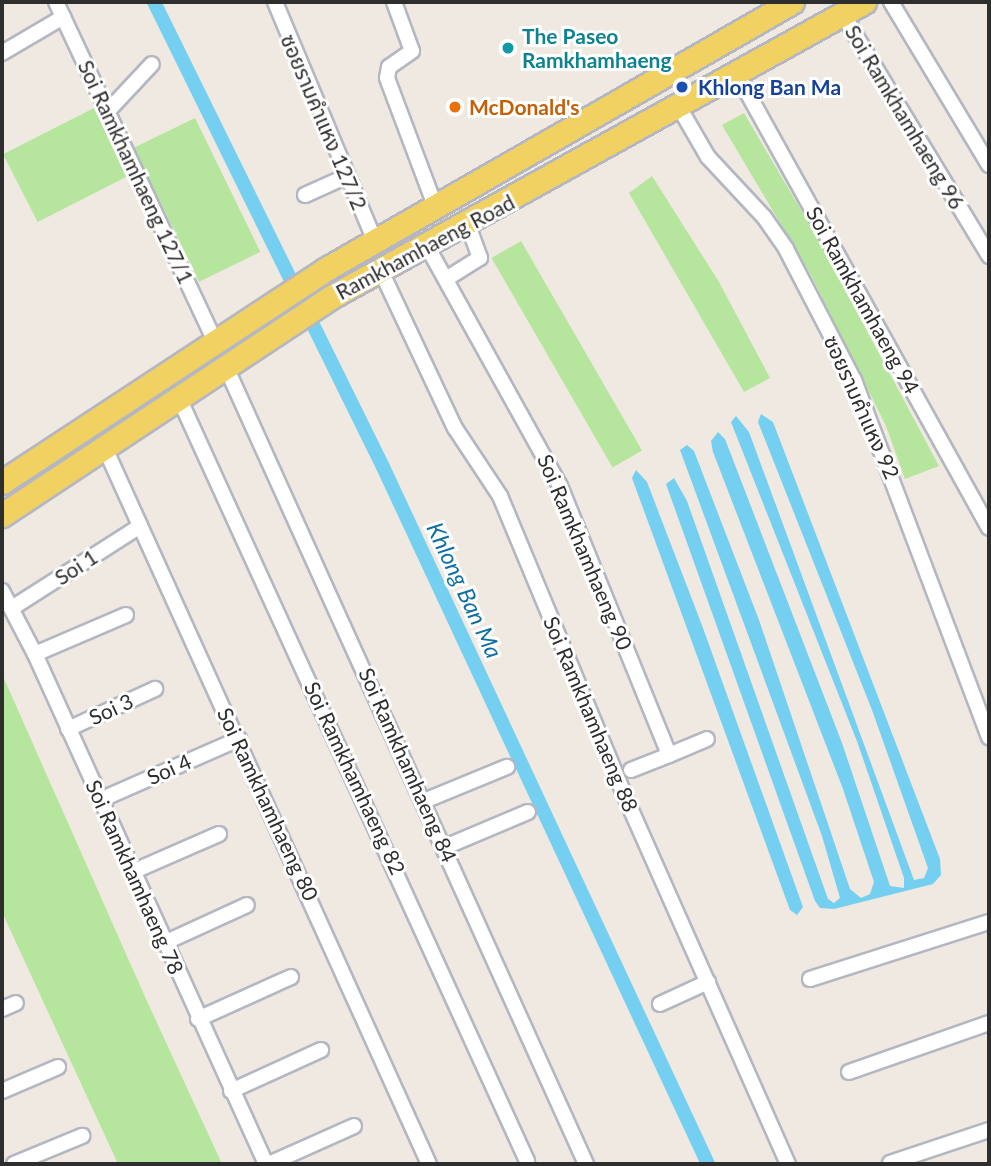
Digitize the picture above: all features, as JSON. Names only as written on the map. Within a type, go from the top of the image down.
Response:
[{"type":"main road","name":"Ramkhamhaeng Road","points":[[7,479],[326,269],[792,2]]},
{"type":"main road","points":[[799,2],[813,30]]},
{"type":"main road","name":"Ramkhamhaeng Road","points":[[2,515],[333,296],[468,225],[864,2]]},
{"type":"main road","points":[[7,479],[27,500]]},
{"type":"street","name":"Soi Ramkhamhaeng 127/1","points":[[56,2],[215,342]]},
{"type":"street","name":"ซอยรามคำแหง 127/2","points":[[275,2],[375,241]]},
{"type":"street","points":[[394,2],[412,51],[386,74],[435,206]]},
{"type":"street","points":[[891,2],[989,165]]},
{"type":"street","name":"Soi Ramkhamhaeng 96","points":[[842,13],[989,256]]},
{"type":"street","points":[[2,53],[63,17]]},
{"type":"street","points":[[108,111],[152,64]]},
{"type":"street","name":"Soi Ramkhamhaeng 94","points":[[737,74],[989,528]]},
{"type":"street","name":"ซอยรามคําแหง 92","points":[[679,107],[708,157],[764,217],[786,249],[854,380],[989,737]]},
{"type":"street","points":[[305,195],[347,176]]},
{"type":"street","points":[[446,279],[480,258],[468,225]]},
{"type":"street","name":"Soi Ramkhamhaeng 90","points":[[427,246],[560,486],[669,755]]},
{"type":"street","name":"Soi Ramkhamhaeng 88","points":[[381,271],[456,428],[500,496],[788,1164]]},
{"type":"street","name":"Soi Ramkhamhaeng 84","points":[[226,368],[445,847],[586,1164]]},
{"type":"street","name":"Soi Ramkhamhaeng 82","points":[[179,398],[527,1161]]},
{"type":"street","name":"Soi Ramkhamhaeng 80","points":[[104,446],[239,739],[429,1164]]},
{"type":"street","name":"Soi 1","points":[[12,608],[140,526]]},
{"type":"street","name":"Soi Ramkhamhaeng 78","points":[[2,591],[35,654],[230,1091],[267,1164]]},
{"type":"street","points":[[35,654],[126,615]]},
{"type":"street","name":"Soi 3","points":[[68,729],[155,689]]},
{"type":"street","name":"Soi 4","points":[[100,800],[239,739]]},
{"type":"street","points":[[631,770],[707,739]]},
{"type":"street","points":[[424,801],[507,767]]},
{"type":"street","points":[[445,847],[528,812]]},
{"type":"street","points":[[132,872],[219,834]]},
{"type":"street","points":[[164,943],[247,905]]},
{"type":"street","points":[[810,979],[989,922]]},
{"type":"street","points":[[198,1019],[291,977]]},
{"type":"street","points":[[660,1004],[708,982]]},
{"type":"street","points":[[849,1072],[989,1023]]},
{"type":"street","points":[[230,1091],[321,1050]]},
{"type":"street","points":[[2,1091],[58,1067]]},
{"type":"street","points":[[267,1164],[354,1126]]},
{"type":"street","points":[[890,1163],[989,1130]]},
{"type":"street","points":[[14,1164],[82,1136]]},
{"type":"green space","points":[[94,108],[129,176],[38,222],[3,154]]},
{"type":"green space","points":[[744,113],[818,239],[939,466],[905,479],[886,426],[812,277],[722,125]]},
{"type":"green space","points":[[195,118],[260,252],[199,282],[134,148]]},
{"type":"green space","points":[[652,176],[719,282],[770,378],[744,392],[629,193]]},
{"type":"green space","points":[[521,241],[642,451],[613,468],[492,258]]},
{"type":"green space","points":[[2,674],[222,1164],[118,1164],[2,912]]},
{"type":"water","points":[[761,414],[773,422],[940,859],[941,875],[933,884],[834,909],[820,908],[815,901],[666,484],[674,478],[687,501],[828,899],[834,903],[840,898],[822,836],[680,450],[687,445],[694,451],[759,620],[850,889],[861,898],[870,894],[874,882],[843,789],[713,452],[711,441],[718,432],[725,439],[842,743],[890,886],[904,888],[904,878],[858,744],[731,422],[736,416],[749,432],[914,880],[924,878],[928,868],[872,710],[758,422]]},
{"type":"water","points":[[636,470],[647,482],[703,628],[803,907],[797,915],[790,910],[632,478]]},
{"type":"waterway","name":"Khlong Ban Ma","points":[[154,2],[383,467],[708,1164]]},
{"type":"place","name":"The Paseo Ramkhamhaeng","points":[[508,48]]},
{"type":"place","name":"Khlong Ban Ma","points":[[682,87]]},
{"type":"place","name":"McDonald's","points":[[455,107]]}]
